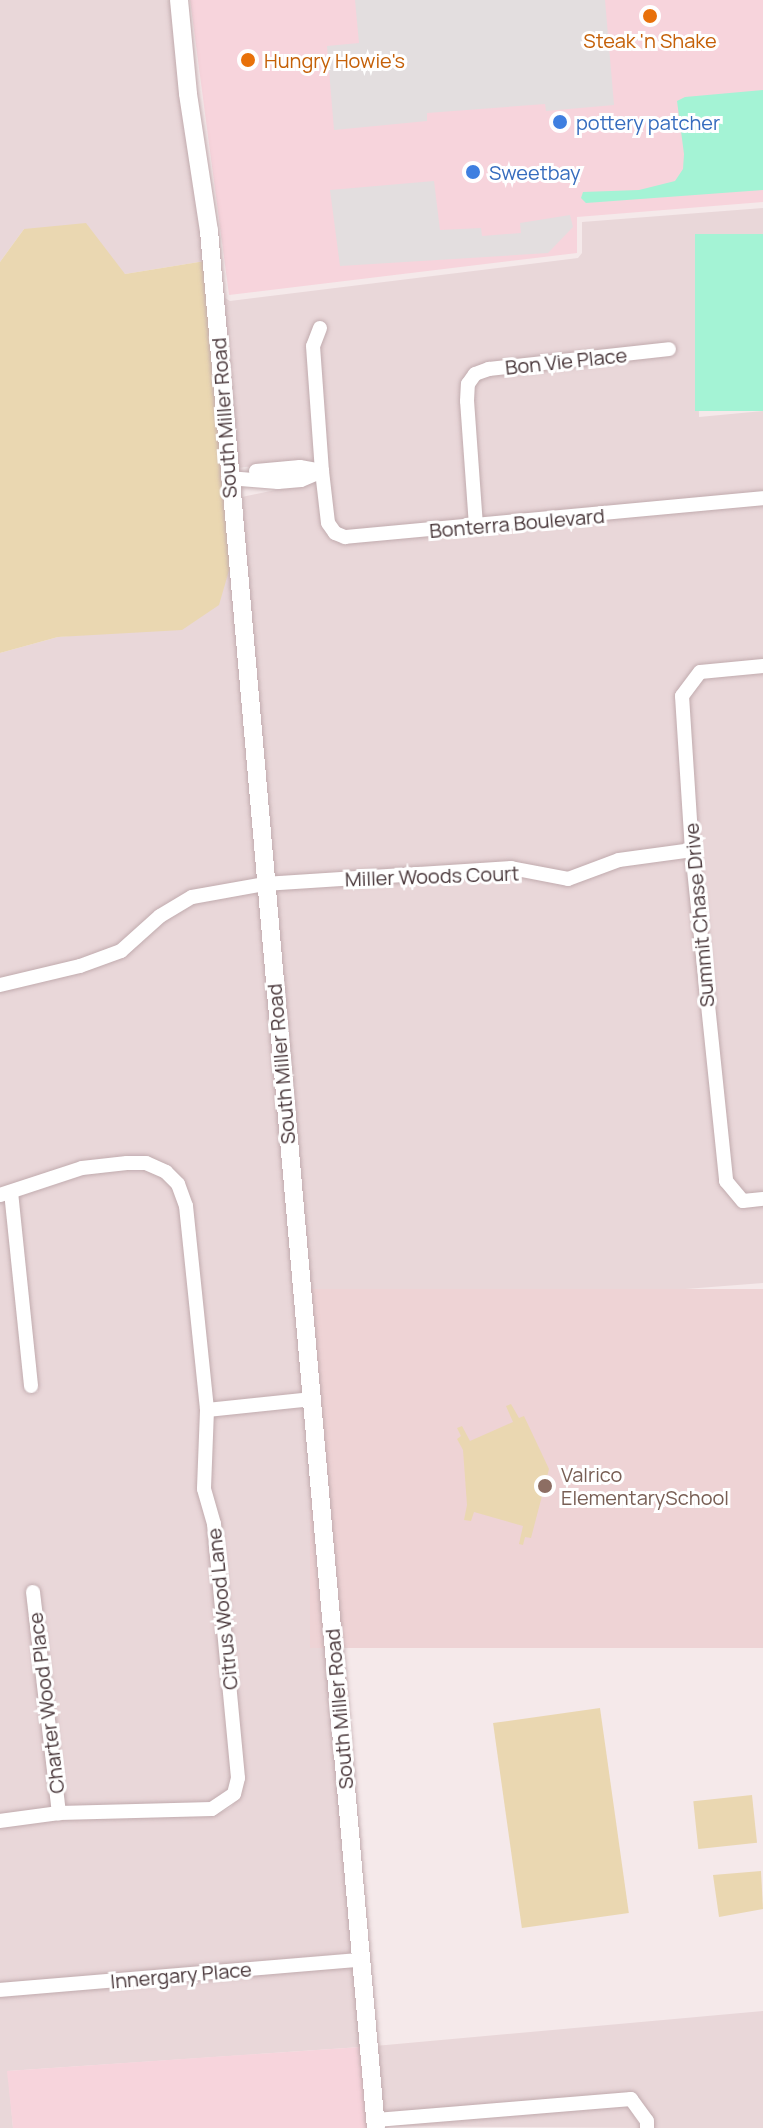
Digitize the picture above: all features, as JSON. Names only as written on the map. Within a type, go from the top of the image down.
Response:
[{"type":"street","name":"South Miller Road","points":[[179,0],[188,94],[209,231],[264,884],[376,2124]]},
{"type":"street","name":"Bonterra Boulevard","points":[[320,328],[313,346],[328,523],[335,533],[345,537],[763,498]]},
{"type":"street","name":"Bon Vie Place","points":[[476,526],[467,401],[468,384],[475,374],[489,369],[669,349]]},
{"type":"street","points":[[229,484],[245,472],[300,467],[322,471]]},
{"type":"street","points":[[229,484],[301,480],[322,471]]},
{"type":"street","name":"Summit Chase Drive","points":[[763,666],[700,672],[682,696],[692,850],[726,1181],[743,1201],[763,1199]]},
{"type":"street","name":"Miller Woods Court","points":[[0,985],[80,966],[121,951],[160,916],[192,897],[264,884],[511,868],[568,879],[619,860],[692,850]]},
{"type":"street","name":"Citrus Wood Lane","points":[[0,1821],[59,1813],[212,1809],[234,1794],[238,1778],[214,1524],[204,1489],[207,1410],[186,1206],[178,1184],[166,1172],[146,1163],[127,1163],[82,1168],[6,1194]]},
{"type":"street","points":[[6,1194],[31,1386]]},
{"type":"street","points":[[207,1410],[312,1399]]},
{"type":"street","name":"Charter Wood Place","points":[[33,1592],[59,1813]]},
{"type":"street","name":"Innergary Place","points":[[0,1990],[361,1960]]},
{"type":"street","points":[[376,2124],[631,2099],[647,2121],[647,2128]]},
{"type":"shaded area","points":[[0,0],[173,0],[205,261],[125,274],[24,229],[0,262]]},
{"type":"shaded area","points":[[190,0],[763,0],[763,202],[577,217],[577,253],[229,295]]},
{"type":"shaded area","points":[[355,0],[605,0],[614,105],[546,111],[545,104],[427,113],[427,121],[334,130],[327,46],[359,43]]},
{"type":"shaded area","points":[[763,90],[763,190],[586,203],[581,198],[583,192],[639,190],[675,181],[683,169],[684,154],[677,101],[685,97]]},
{"type":"shaded area","points":[[434,181],[440,230],[481,228],[482,236],[521,233],[520,223],[570,215],[573,227],[548,253],[340,266],[330,190]]},
{"type":"shaded area","points":[[763,208],[763,234],[696,239],[699,417],[763,411],[763,659],[700,665],[678,691],[685,844],[619,853],[568,872],[269,877],[239,534],[244,515],[242,497],[280,489],[295,461],[238,468],[222,281],[225,298],[230,301],[578,258],[582,253],[582,222]]},
{"type":"shaded area","points":[[86,223],[125,274],[205,261],[230,567],[219,605],[182,630],[58,637],[0,653],[0,262],[24,229]]},
{"type":"shaded area","points":[[695,234],[763,234],[763,411],[695,411]]},
{"type":"shaded area","points":[[230,567],[257,878],[189,891],[118,945],[78,960],[0,978],[0,653],[58,637],[114,632]]},
{"type":"shaded area","points":[[763,673],[763,1192],[745,1194],[732,1178],[698,850],[689,698],[703,678]]},
{"type":"shaded area","points":[[686,858],[720,1182],[763,1206],[763,1283],[310,1318],[271,890],[510,875],[568,886],[621,866]]},
{"type":"shaded area","points":[[259,892],[303,1393],[212,1402],[192,1204],[148,1157],[81,1161],[0,1188],[0,991],[81,973],[122,958],[163,922],[194,904]]},
{"type":"shaded area","points":[[145,1170],[163,1178],[173,1188],[180,1208],[201,1410],[198,1490],[209,1525],[232,1778],[229,1791],[211,1803],[64,1807],[38,1586],[27,1586],[52,1807],[0,1815],[0,1202],[6,1200],[26,1393],[38,1392],[18,1197],[84,1175]]},
{"type":"shaded area","name":"Valrico ElementarySchool","points":[[310,1289],[763,1289],[763,1648],[310,1648]]},
{"type":"shaded area","points":[[511,1404],[519,1418],[524,1416],[549,1469],[531,1538],[525,1537],[523,1545],[519,1544],[523,1526],[474,1512],[471,1521],[464,1520],[467,1505],[463,1450],[457,1439],[461,1436],[457,1428],[462,1426],[470,1441],[513,1422],[506,1406]]},
{"type":"shaded area","points":[[304,1407],[353,1953],[0,1983],[0,1828],[60,1820],[213,1816],[230,1808],[238,1799],[210,1488],[213,1416]]},
{"type":"shaded area","points":[[600,1708],[629,1913],[522,1928],[493,1723]]},
{"type":"shaded area","points":[[752,1795],[757,1843],[698,1849],[693,1801]]},
{"type":"shaded area","points":[[761,1871],[763,1909],[719,1917],[713,1875]]},
{"type":"shaded area","points":[[354,1967],[361,2047],[8,2071],[13,2128],[0,2128],[0,1996]]},
{"type":"shaded area","points":[[763,2011],[763,2128],[653,2128],[636,2095],[381,2113],[375,2046]]},
{"type":"shaded area","points":[[361,2047],[370,2128],[13,2128],[7,2071]]},
{"type":"shaded area","points":[[628,2106],[641,2128],[382,2126]]},
{"type":"place","name":"Steak 'n Shake","points":[[650,16]]},
{"type":"place","name":"Hungry Howie's","points":[[248,60]]},
{"type":"place","name":"pottery patcher","points":[[560,122]]},
{"type":"place","name":"Sweetbay","points":[[473,172]]},
{"type":"place","name":"Valrico ElementarySchool","points":[[545,1486]]}]
